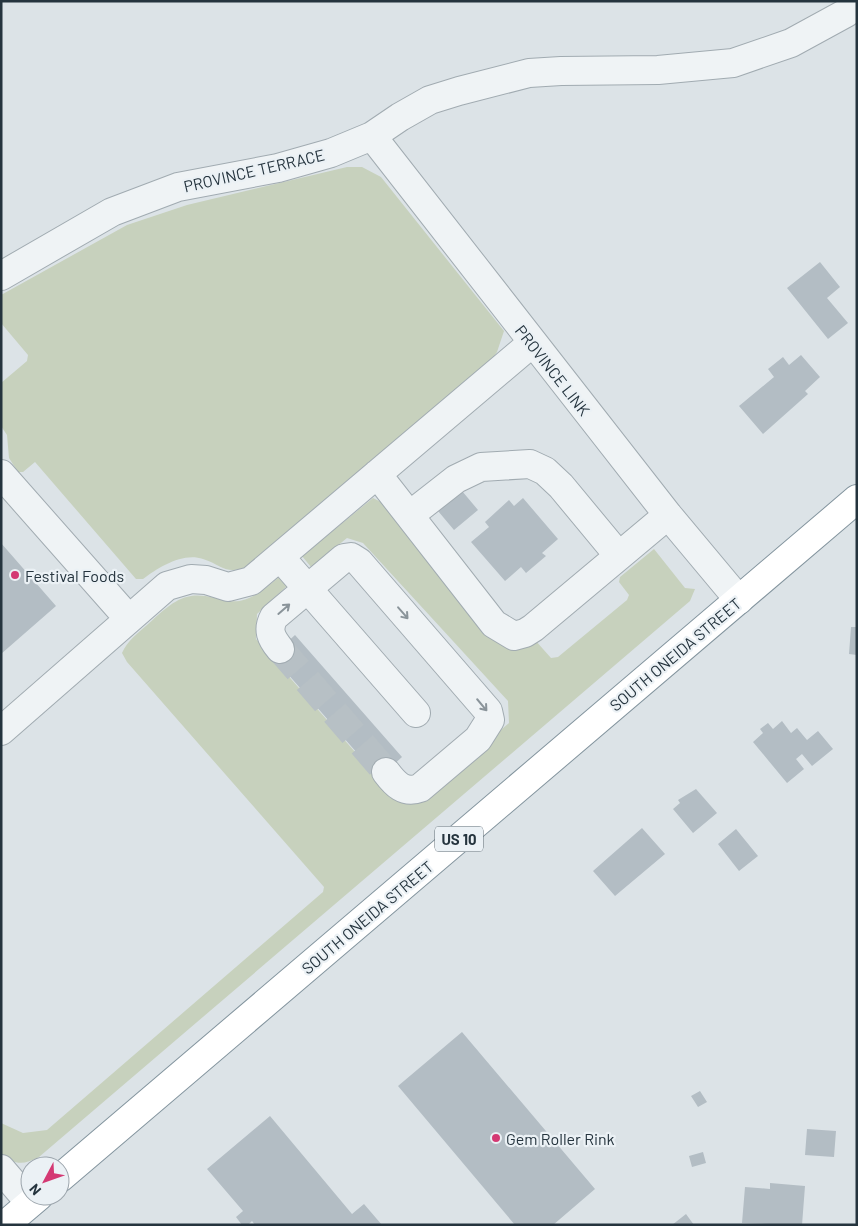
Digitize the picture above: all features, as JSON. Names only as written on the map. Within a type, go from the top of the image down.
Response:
[{"type":"highway","name":"SOUTH ONEIDA STREET","points":[[70,1169],[857,499]]},
{"type":"highway","points":[[5,1225],[28,1206]]},
{"type":"street","name":"PROVINCE TERRACE","points":[[1,276],[56,242],[112,212],[178,187],[287,166],[331,153],[372,136],[430,100],[505,78],[560,70],[658,70],[733,63],[791,43],[839,18],[857,5]]},
{"type":"street","name":"PROVINCE LINK","points":[[372,136],[532,344],[668,515],[739,600]]},
{"type":"street","points":[[1,731],[158,593],[172,584],[191,579],[206,580],[228,587],[251,581],[532,344]]},
{"type":"street","points":[[410,515],[456,479],[481,467],[530,464],[545,471],[561,486],[619,556]]},
{"type":"street","points":[[1,474],[129,619]]},
{"type":"street","points":[[377,474],[494,624],[514,636],[525,633],[533,628],[668,515]]},
{"type":"street","points":[[280,557],[416,713]]},
{"type":"street","points":[[280,649],[270,633],[270,625],[274,617],[344,558],[351,557],[360,562],[488,711],[490,720],[478,739],[420,788],[412,791],[404,790],[395,784],[386,772]]},
{"type":"street","points":[[1,1170],[20,1187]]},
{"type":"street","points":[[1,1219],[5,1225]]},
{"type":"green space","points":[[347,167],[362,167],[381,177],[504,331],[497,352],[490,362],[247,567],[228,570],[203,559],[187,557],[156,570],[143,579],[136,579],[35,462],[23,472],[18,472],[9,458],[7,435],[1,426],[1,383],[27,361],[28,355],[1,323],[1,295],[127,225],[187,205]]},
{"type":"green space","points":[[373,498],[381,502],[491,639],[502,644],[518,644],[535,640],[551,658],[558,657],[627,600],[629,595],[619,582],[620,577],[654,549],[685,588],[695,589],[690,601],[40,1156],[20,1156],[20,1163],[6,1158],[1,1155],[1,1123],[23,1133],[47,1130],[323,892],[324,887],[127,662],[122,653],[127,645],[136,634],[162,611],[178,600],[191,596],[206,596],[229,601],[250,598],[279,577],[287,586],[257,614],[256,639],[398,801],[421,798],[509,723],[508,701],[363,543],[347,538],[311,567],[302,556]]},
{"type":"building","points":[[820,262],[840,287],[827,298],[848,323],[828,339],[787,288]]},
{"type":"building","points":[[801,355],[820,377],[805,391],[808,394],[763,434],[739,406],[774,377],[768,369],[783,357],[789,365]]},
{"type":"building","points":[[457,485],[478,510],[454,530],[433,505]]},
{"type":"building","points":[[523,498],[558,539],[542,553],[546,556],[526,573],[521,567],[505,581],[471,542],[489,527],[485,522],[509,500],[514,506]]},
{"type":"building","name":"Festival Foods","points":[[1,543],[56,606],[1,654]]},
{"type":"building","points":[[851,627],[857,627],[857,655],[849,654]]},
{"type":"building","points":[[295,635],[402,757],[379,778],[272,656]]},
{"type":"building","points":[[782,721],[791,733],[797,728],[807,740],[818,731],[833,749],[812,766],[802,754],[796,759],[804,769],[787,783],[753,742],[763,733],[760,729],[768,723],[773,729]]},
{"type":"building","points":[[696,789],[717,813],[693,833],[673,809],[680,803],[678,800]]},
{"type":"building","points":[[642,828],[665,854],[615,896],[593,871]]},
{"type":"building","points":[[736,829],[758,856],[739,871],[718,844]]},
{"type":"building","name":"Gem Roller Rink","points":[[462,1032],[595,1189],[553,1225],[515,1225],[398,1086]]},
{"type":"building","points":[[700,1091],[707,1102],[698,1107],[691,1096]]},
{"type":"building","points":[[270,1116],[352,1214],[364,1204],[382,1225],[255,1225],[252,1221],[248,1225],[242,1225],[236,1217],[243,1211],[207,1169]]},
{"type":"building","points":[[807,1129],[836,1131],[834,1157],[805,1155]]},
{"type":"building","points":[[703,1152],[706,1163],[692,1167],[689,1156]]},
{"type":"building","points":[[770,1183],[805,1186],[802,1225],[742,1223],[745,1187],[770,1189]]},
{"type":"building","points":[[686,1214],[694,1225],[672,1225]]},
{"type":"tunnel","points":[[280,649],[386,772]]},
{"type":"place","name":"Festival Foods","points":[[15,575]]},
{"type":"place","name":"Gem Roller Rink","points":[[496,1138]]}]
